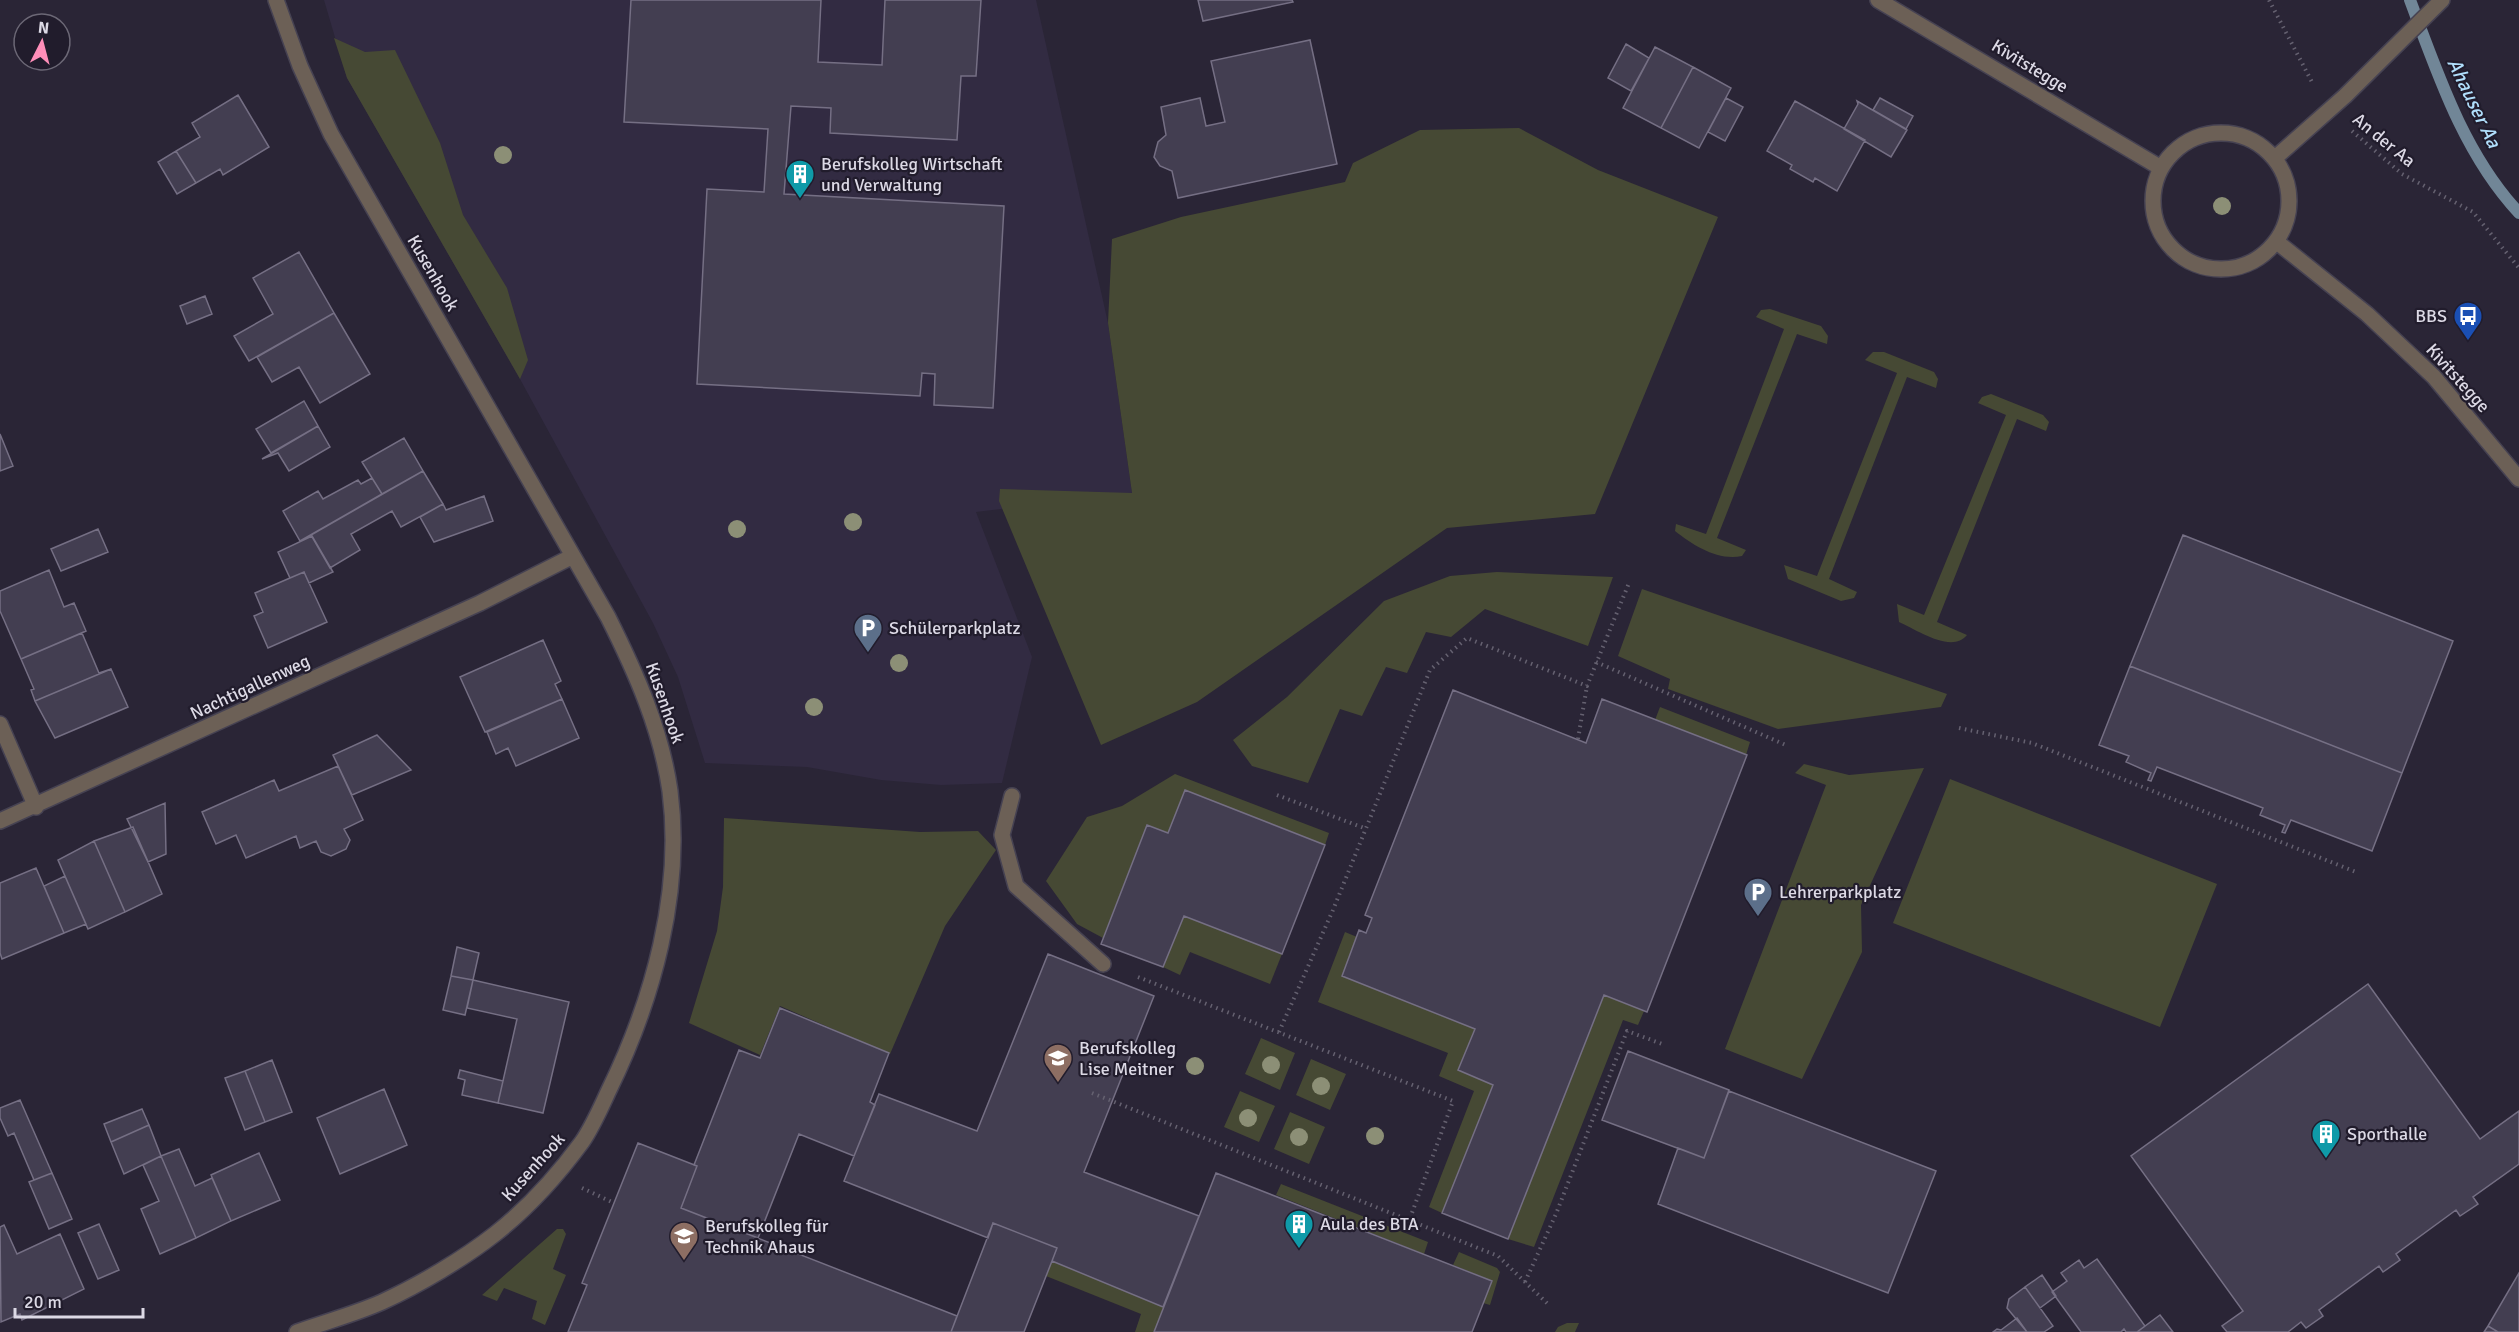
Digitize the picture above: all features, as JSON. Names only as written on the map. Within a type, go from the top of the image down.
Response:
[{"type":"street","name":"Kusenhook","points":[[276,0],[300,66],[331,134],[608,617],[638,678],[660,739],[670,791],[674,841],[669,899],[656,966],[623,1062],[583,1140],[532,1200],[494,1235],[426,1278],[382,1302],[297,1332]]},
{"type":"street","name":"Kivitstegge","points":[[1878,0],[2162,168]]},
{"type":"street","points":[[2275,158],[2345,96],[2442,0]]},
{"type":"street","points":[[2229,133],[2254,140],[2275,158],[2288,184],[2289,214],[2277,242],[2264,256],[2237,268],[2207,269],[2189,262],[2171,249],[2159,231],[2153,210],[2154,188],[2162,168],[2179,147],[2202,135],[2229,133]]},
{"type":"street","name":"Kivitstegge","points":[[2277,242],[2367,314],[2434,377],[2519,479]]},
{"type":"street","name":"Nachtigallenweg","points":[[0,821],[36,807],[480,603],[573,556]]},
{"type":"street","points":[[0,724],[36,807]]},
{"type":"street","points":[[1012,796],[1002,835],[1016,886],[1103,964]]},
{"type":"path","name":"An der Aa","points":[[2269,0],[2327,110],[2402,174],[2473,212],[2519,268]]},
{"type":"path","points":[[1578,739],[1587,687],[1629,583]]},
{"type":"path","points":[[1279,1032],[1333,910],[1364,828],[1430,670],[1467,638],[1587,687]]},
{"type":"path","points":[[1596,662],[1788,746]]},
{"type":"path","points":[[1959,728],[2032,743],[2356,872]]},
{"type":"path","points":[[1277,795],[1364,828]]},
{"type":"path","points":[[1138,977],[1453,1101],[1409,1221]]},
{"type":"path","points":[[1525,1282],[1556,1214],[1627,1031],[1665,1045]]},
{"type":"path","points":[[1092,1093],[1498,1256],[1549,1305]]},
{"type":"shaded area","points":[[324,0],[1036,0],[1108,323],[1132,493],[976,512],[1032,657],[1002,783],[941,785],[881,780],[807,767],[705,763],[678,677],[653,623],[520,379],[347,78]]},
{"type":"green space","points":[[334,38],[365,52],[395,50],[440,143],[463,215],[507,288],[528,360],[520,379],[347,78]]},
{"type":"green space","points":[[1519,128],[1598,170],[1718,217],[1595,514],[1447,528],[1197,702],[1101,745],[999,501],[1000,489],[1132,493],[1108,323],[1112,239],[1181,217],[1345,182],[1353,163],[1420,130]]},
{"type":"green space","points":[[1770,309],[1821,326],[1828,336],[1827,344],[1797,334],[1717,538],[1746,550],[1742,556],[1724,556],[1707,551],[1690,542],[1675,531],[1676,524],[1706,534],[1784,329],[1756,317],[1761,310]]},
{"type":"green space","points":[[1873,352],[1884,352],[1934,372],[1938,379],[1936,388],[1907,377],[1829,579],[1857,592],[1854,598],[1841,601],[1788,579],[1784,565],[1817,576],[1897,373],[1865,360]]},
{"type":"green space","points":[[1991,394],[2043,415],[2049,422],[2046,431],[2017,419],[1937,622],[1967,635],[1953,642],[1934,639],[1899,622],[1897,604],[1924,615],[2006,415],[1978,403],[1982,397]]},
{"type":"green space","points":[[1497,572],[1613,577],[1588,646],[1485,609],[1451,637],[1426,632],[1407,673],[1386,667],[1362,716],[1340,709],[1308,783],[1252,766],[1233,740],[1287,697],[1384,601],[1450,576]]},
{"type":"green space","points":[[1642,589],[1947,694],[1941,707],[1778,729],[1668,689],[1670,679],[1618,656]]},
{"type":"green space","points":[[1660,707],[1750,742],[1746,755],[1655,720]]},
{"type":"green space","points":[[1804,764],[1849,775],[1924,768],[1861,905],[1862,952],[1802,1079],[1725,1049],[1826,785],[1795,773]]},
{"type":"green space","points":[[1175,774],[1329,833],[1325,845],[1185,790],[1168,833],[1147,825],[1103,938],[1077,924],[1046,881],[1087,817],[1122,806]]},
{"type":"green space","points":[[1950,779],[2217,884],[2160,1027],[1893,923]]},
{"type":"green space","points":[[724,818],[920,832],[978,831],[996,850],[945,926],[890,1054],[780,1006],[760,1055],[689,1023],[717,931],[723,887]]},
{"type":"green space","points":[[1184,916],[1282,954],[1270,984],[1190,952],[1180,975],[1163,967]]},
{"type":"green space","points":[[1345,932],[1357,937],[1342,976],[1475,1029],[1458,1070],[1493,1085],[1442,1213],[1429,1207],[1474,1091],[1439,1076],[1448,1053],[1318,1002]]},
{"type":"green space","points":[[1604,995],[1644,1011],[1638,1025],[1623,1020],[1534,1247],[1508,1239]]},
{"type":"green space","points":[[1261,1038],[1295,1053],[1280,1090],[1245,1074]]},
{"type":"green space","points":[[1311,1059],[1346,1074],[1330,1110],[1296,1095]]},
{"type":"green space","points":[[1240,1091],[1275,1106],[1259,1142],[1224,1127]]},
{"type":"green space","points":[[1290,1112],[1325,1127],[1309,1164],[1274,1149]]},
{"type":"green space","points":[[1281,1184],[1428,1242],[1424,1254],[1276,1195]]},
{"type":"green space","points":[[557,1229],[563,1229],[566,1234],[553,1269],[566,1275],[545,1325],[532,1319],[537,1301],[504,1288],[497,1301],[482,1295]]},
{"type":"green space","points":[[1459,1252],[1497,1268],[1500,1272],[1490,1305],[1483,1303],[1492,1281],[1453,1265]]},
{"type":"green space","points":[[1052,1261],[1164,1307],[1154,1332],[1135,1332],[1141,1314],[1046,1276]]},
{"type":"green space","points":[[1567,1323],[1579,1323],[1575,1332],[1555,1332],[1558,1327]]},
{"type":"building","name":"Berufskolleg Wirtschaft und Verwaltung","points":[[631,0],[821,0],[818,62],[882,65],[885,0],[981,0],[976,76],[961,76],[957,140],[830,133],[831,108],[791,106],[784,194],[1004,206],[993,408],[934,405],[935,374],[922,373],[920,396],[697,384],[707,189],[764,192],[768,129],[624,122]]},
{"type":"building","points":[[1198,0],[1292,0],[1293,2],[1203,21]]},
{"type":"building","points":[[1310,40],[1337,164],[1178,198],[1172,171],[1160,166],[1154,157],[1158,142],[1166,135],[1161,107],[1200,98],[1206,126],[1225,122],[1211,61]]},
{"type":"building","points":[[1626,44],[1649,58],[1631,91],[1608,78]]},
{"type":"building","points":[[1655,47],[1693,67],[1661,128],[1623,108]]},
{"type":"building","points":[[1693,67],[1731,88],[1699,148],[1661,128]]},
{"type":"building","points":[[238,95],[269,147],[223,175],[220,169],[196,183],[176,151],[200,137],[192,123]]},
{"type":"building","points":[[1726,98],[1743,107],[1725,141],[1708,132]]},
{"type":"building","points":[[1880,98],[1913,116],[1906,129],[1873,110]]},
{"type":"building","points":[[1795,101],[1865,140],[1837,191],[1815,178],[1813,182],[1790,169],[1792,165],[1767,151]]},
{"type":"building","points":[[1857,101],[1907,130],[1891,157],[1844,129],[1858,104]]},
{"type":"building","points":[[176,151],[196,183],[177,194],[158,162]]},
{"type":"building","points":[[299,252],[334,313],[249,361],[234,336],[273,314],[253,278]]},
{"type":"building","points":[[205,296],[212,314],[187,324],[180,306]]},
{"type":"building","points":[[334,313],[370,374],[320,403],[299,367],[272,382],[257,357]]},
{"type":"building","points":[[304,401],[318,426],[271,453],[256,429]]},
{"type":"building","points":[[318,426],[330,447],[289,471],[278,453],[262,459]]},
{"type":"building","points":[[0,434],[13,466],[0,471]]},
{"type":"building","points":[[404,438],[423,471],[382,494],[362,462]]},
{"type":"building","points":[[423,471],[443,504],[401,527],[392,511],[351,534],[360,550],[330,568],[311,535]]},
{"type":"building","points":[[372,478],[382,494],[300,541],[283,511],[318,491],[323,499],[358,480],[361,484]]},
{"type":"building","points":[[484,496],[493,521],[434,542],[420,517],[443,504],[446,510]]},
{"type":"building","points":[[98,529],[108,552],[61,571],[51,549]]},
{"type":"building","points":[[2183,535],[2453,641],[2402,773],[2130,666]]},
{"type":"building","points":[[312,536],[333,572],[309,583],[304,572],[290,578],[278,552]]},
{"type":"building","points":[[49,570],[64,607],[74,603],[86,631],[21,659],[0,611],[0,591]]},
{"type":"building","points":[[304,572],[327,622],[268,648],[254,616],[263,612],[255,593]]},
{"type":"building","points":[[82,633],[99,673],[111,669],[35,701],[31,690],[34,689],[21,659]]},
{"type":"building","points":[[543,640],[561,681],[555,684],[562,699],[485,732],[460,677]]},
{"type":"building","points":[[2130,666],[2402,773],[2372,851],[2291,820],[2285,833],[2282,832],[2285,825],[2260,815],[2263,808],[2157,767],[2151,781],[2148,780],[2151,773],[2126,762],[2129,756],[2099,745]]},
{"type":"building","points":[[111,669],[128,707],[55,738],[35,701]]},
{"type":"building","points":[[1453,690],[1586,743],[1602,699],[1747,755],[1647,1012],[1604,995],[1508,1239],[1442,1213],[1493,1085],[1458,1070],[1475,1029],[1342,976],[1359,930],[1366,933],[1372,918],[1365,915]]},
{"type":"building","points":[[562,699],[579,738],[516,766],[508,748],[496,754],[487,732]]},
{"type":"building","points":[[377,735],[411,770],[352,795],[333,755]]},
{"type":"building","points":[[338,766],[363,820],[344,829],[350,840],[346,849],[331,856],[321,852],[316,841],[300,848],[296,836],[246,858],[236,835],[216,844],[202,812],[274,780],[279,791]]},
{"type":"building","points":[[1185,790],[1325,845],[1282,954],[1184,916],[1163,967],[1101,944],[1147,825],[1168,833]]},
{"type":"building","points":[[165,803],[166,854],[148,862],[127,819]]},
{"type":"building","points":[[133,827],[162,894],[125,912],[94,841]]},
{"type":"building","points":[[94,841],[125,912],[88,929],[58,860]]},
{"type":"building","points":[[36,868],[64,933],[2,959],[0,953],[0,883]]},
{"type":"building","points":[[65,876],[86,924],[64,933],[44,886]]},
{"type":"building","points":[[457,947],[479,953],[473,980],[451,976]]},
{"type":"building","points":[[1048,954],[1154,996],[1084,1172],[1199,1216],[1163,1307],[1052,1261],[1057,1248],[993,1223],[988,1238],[844,1181],[879,1094],[977,1131]]},
{"type":"building","points":[[451,976],[473,980],[465,1015],[443,1010]]},
{"type":"building","points":[[473,980],[569,1002],[543,1113],[498,1103],[517,1019],[467,1008]]},
{"type":"building","name":"Sporthalle","points":[[2368,984],[2480,1139],[2519,1111],[2519,1164],[2473,1197],[2478,1204],[2460,1216],[2456,1210],[2396,1254],[2400,1260],[2383,1272],[2379,1266],[2319,1310],[2323,1316],[2306,1328],[2301,1322],[2288,1332],[2227,1332],[2222,1326],[2243,1311],[2131,1156]]},
{"type":"building","points":[[780,1008],[889,1053],[870,1102],[875,1105],[854,1156],[799,1134],[758,1238],[681,1208],[697,1166],[694,1165],[739,1050],[760,1058]]},
{"type":"building","points":[[1628,1051],[1729,1090],[1704,1158],[1602,1120]]},
{"type":"building","points":[[272,1060],[292,1112],[265,1122],[245,1071]]},
{"type":"building","points":[[460,1070],[503,1081],[498,1103],[462,1095],[465,1080],[458,1078]]},
{"type":"building","points":[[245,1071],[265,1122],[245,1130],[225,1078]]},
{"type":"building","points":[[384,1089],[407,1145],[340,1174],[317,1118]]},
{"type":"building","points":[[1729,1091],[1936,1171],[1888,1293],[1658,1204],[1678,1148],[1704,1158]]},
{"type":"building","points":[[20,1100],[52,1173],[34,1180],[14,1133],[8,1136],[0,1118],[0,1108]]},
{"type":"building","points":[[142,1109],[149,1125],[111,1142],[104,1124]]},
{"type":"building","points":[[149,1125],[161,1156],[124,1174],[111,1142]]},
{"type":"building","points":[[638,1143],[697,1166],[681,1208],[957,1316],[951,1332],[568,1332],[587,1285],[582,1283]]},
{"type":"building","points":[[179,1149],[195,1186],[212,1178],[231,1221],[196,1238],[161,1156]]},
{"type":"building","points":[[259,1153],[280,1200],[231,1221],[211,1175]]},
{"type":"building","points":[[161,1156],[196,1238],[160,1254],[141,1209],[159,1201],[143,1165]]},
{"type":"building","points":[[52,1173],[72,1219],[49,1229],[29,1182]]},
{"type":"building","name":"Aula des BTA","points":[[1216,1173],[1492,1281],[1472,1332],[1154,1332]]},
{"type":"building","points":[[993,1223],[1057,1248],[1052,1261],[1024,1332],[951,1332]]},
{"type":"building","points":[[99,1224],[119,1270],[98,1279],[78,1233]]},
{"type":"building","points":[[4,1225],[17,1254],[60,1234],[84,1289],[22,1320],[20,1314],[1,1322],[0,1227]]},
{"type":"building","points":[[2097,1259],[2145,1326],[2137,1332],[2126,1332],[2124,1329],[2121,1332],[2081,1332],[2052,1292],[2067,1281],[2061,1273],[2079,1260],[2084,1268]]},
{"type":"building","points":[[2519,1273],[2519,1332],[2498,1332],[2488,1326]]},
{"type":"building","points":[[2042,1275],[2056,1296],[2040,1308],[2025,1287]]},
{"type":"building","points":[[2025,1287],[2053,1326],[2044,1332],[2027,1332],[2007,1308],[2009,1299]]},
{"type":"building","points":[[2160,1315],[2173,1332],[2137,1332]]},
{"type":"building","points":[[2017,1318],[2027,1332],[1993,1332],[1997,1329],[2001,1330]]},
{"type":"building","points":[[2488,1326],[2498,1332],[2484,1332]]},
{"type":"waterway","name":"Ahauser Aa","points":[[2410,0],[2454,112],[2483,165],[2519,213]]},
{"type":"place","name":"Berufskolleg Wirtschaft und Verwaltung","points":[[800,200]]},
{"type":"place","name":"BBS","points":[[2468,342]]},
{"type":"place","name":"Schülerparkplatz","points":[[868,654]]},
{"type":"place","name":"Lehrerparkplatz","points":[[1758,918]]},
{"type":"place","name":"Berufskolleg Lise Meitner","points":[[1058,1084]]},
{"type":"place","name":"Sporthalle","points":[[2326,1160]]},
{"type":"place","name":"Aula des BTA","points":[[1299,1250]]},
{"type":"place","name":"Berufskolleg für Technik Ahaus","points":[[684,1262]]}]
